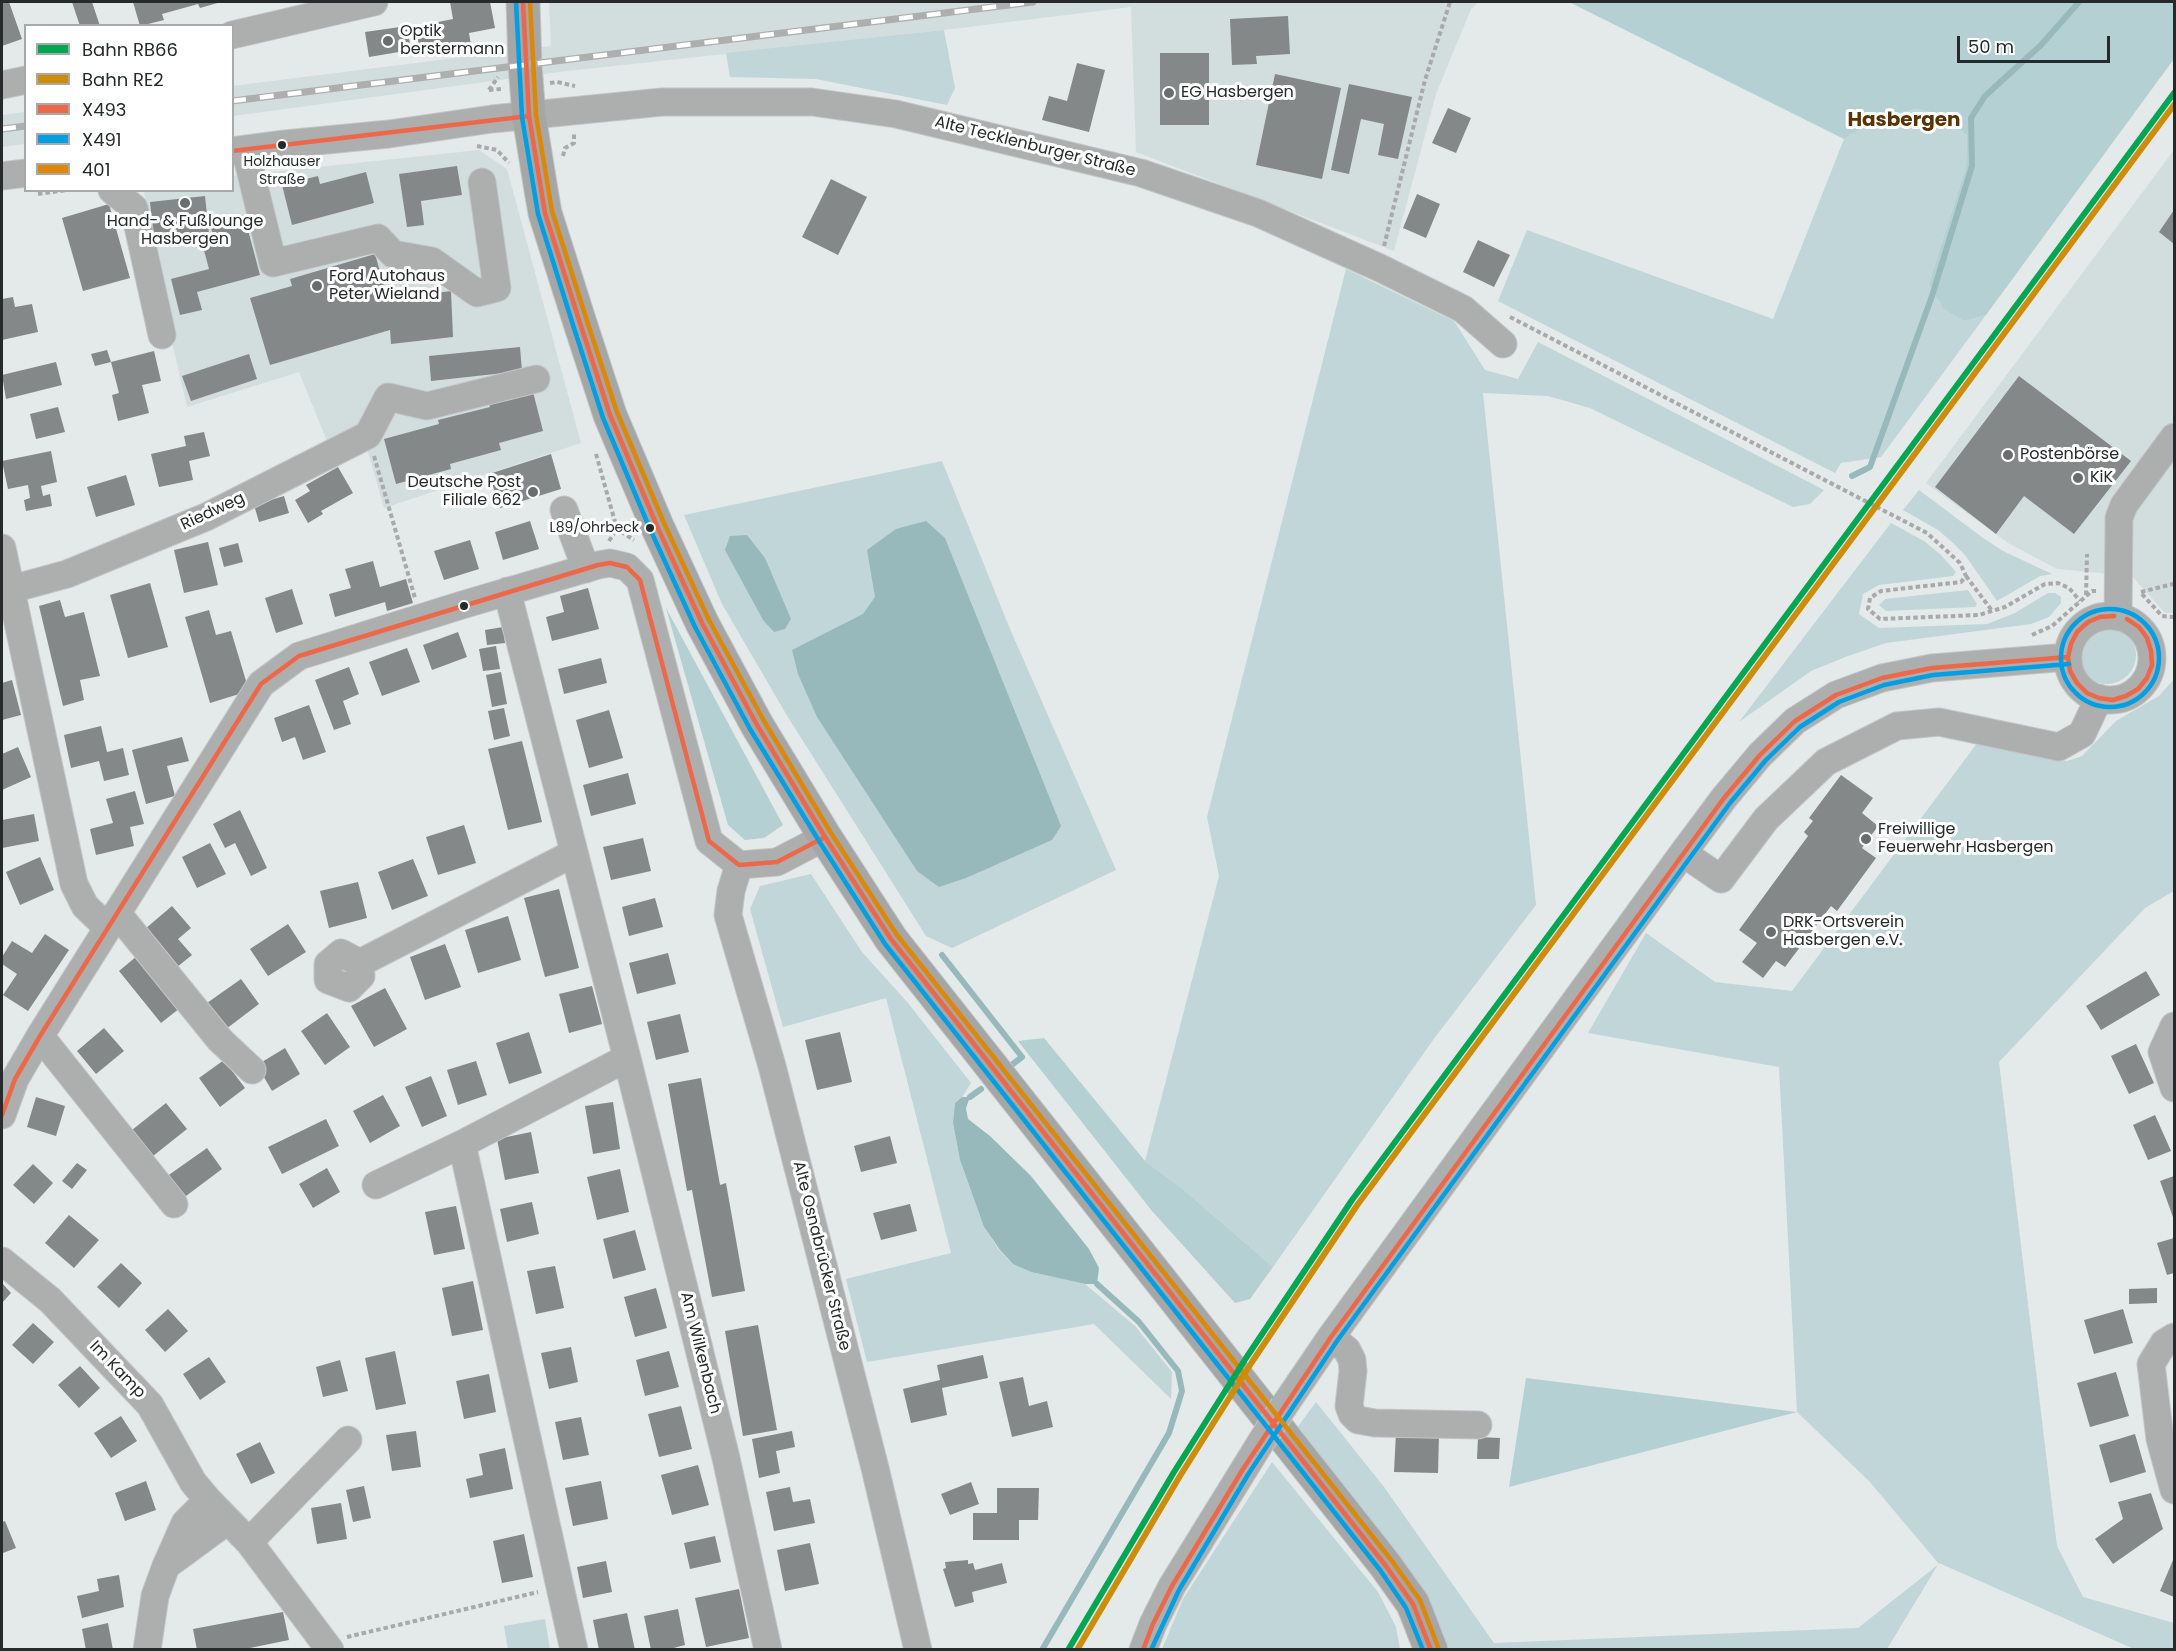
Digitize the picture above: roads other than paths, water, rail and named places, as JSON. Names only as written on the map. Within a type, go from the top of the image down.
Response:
[{"type":"main road","points":[[523,2],[529,116],[545,213],[610,415],[638,483],[702,623],[757,725],[825,837],[891,939],[1386,1566],[1413,1604],[1431,1650]]},
{"type":"street","points":[[234,35],[374,2]]},
{"type":"street","points":[[2,86],[24,80]]},
{"type":"street","name":"Alte Tecklenburger Straße","points":[[529,116],[662,102],[812,102],[896,114],[1141,173],[1258,213],[1380,268],[1463,309],[1503,344]]},
{"type":"street","points":[[482,182],[497,288],[477,293],[432,261],[393,254],[378,237],[273,262],[239,150],[529,116]]},
{"type":"street","points":[[2,176],[24,173]]},
{"type":"street","points":[[114,192],[134,208],[162,334]]},
{"type":"street","name":"Riedweg","points":[[12,589],[67,574],[206,516],[368,435],[388,397],[427,406],[536,380]]},
{"type":"street","points":[[2118,617],[2119,518],[2124,505],[2175,436]]},
{"type":"street","points":[[564,510],[586,569]]},
{"type":"street","points":[[2,549],[74,884],[85,906],[112,921],[220,1040],[252,1070]]},
{"type":"street","points":[[2,1115],[15,1079],[40,1036],[261,684],[299,656],[507,591],[586,569],[610,563],[627,567],[640,580],[709,841],[739,865],[777,862],[825,837]]},
{"type":"street","name":"Am Wilkenbach","points":[[507,591],[627,1058],[726,1458],[768,1650]]},
{"type":"street","points":[[2100,617],[2127,619],[2139,627],[2147,638],[2163,648],[2147,678],[2138,689],[2113,700],[2086,693],[2070,671],[2068,657],[2077,632],[2088,622],[2100,617]]},
{"type":"street","points":[[1143,1650],[1172,1586],[1261,1442],[1331,1337],[1724,798],[1760,755],[1795,721],[1836,695],[1882,678],[1932,668],[2068,657]]},
{"type":"street","points":[[1683,854],[1720,879],[1766,819],[1826,762],[1897,726],[1939,722],[2059,747],[2082,734],[2099,698]]},
{"type":"street","points":[[360,963],[574,853]]},
{"type":"street","name":"Alte Osnabrücker Straße","points":[[739,865],[731,891],[728,915],[775,1077],[872,1457],[918,1650]]},
{"type":"street","points":[[2175,1026],[2162,1052],[2175,1088]]},
{"type":"street","points":[[40,1036],[174,1204]]},
{"type":"street","points":[[376,1185],[627,1058]]},
{"type":"street","points":[[462,1143],[574,1650]]},
{"type":"street","name":"Im Kamp","points":[[2,1261],[50,1300],[150,1405],[193,1482],[249,1542],[328,1646]]},
{"type":"street","points":[[1331,1337],[1347,1350],[1352,1360],[1349,1406],[1352,1414],[1358,1420],[1364,1423],[1478,1425]]},
{"type":"street","points":[[2175,1337],[2164,1342],[2151,1364],[2160,1439],[2175,1490]]},
{"type":"street","points":[[249,1542],[348,1440]]},
{"type":"street","points":[[147,1650],[155,1596],[166,1566],[185,1523],[208,1500]]},
{"type":"street","points":[[166,1566],[227,1521]]},
{"type":"waterway","points":[[1852,476],[1870,467],[1932,296],[1972,166],[1971,118],[1985,96],[2041,45],[2079,2]]},
{"type":"waterway","points":[[942,955],[1022,1057],[1009,1067]]},
{"type":"waterway","points":[[970,1097],[981,1089]]},
{"type":"waterway","points":[[1042,1650],[1169,1433],[1182,1391],[1178,1371],[1139,1322],[1097,1284]]},
{"type":"railway","points":[[234,101],[1033,2]]},
{"type":"railway","points":[[2,129],[24,126]]},
{"type":"rail line","name":"RB66","points":[[1068,1650],[1174,1472],[1246,1358],[1352,1200],[2174,93]]},
{"type":"rail line","name":"RE2","points":[[1077,1650],[1180,1476],[1252,1362],[1358,1204],[2174,105]]},
{"type":"place","name":"Optik berstermann","points":[[388,41]]},
{"type":"place","name":"EG Hasbergen","points":[[1169,93]]},
{"type":"place","name":"Holzhauser Straße","points":[[282,145]]},
{"type":"place","name":"Hand- & Fußlounge Hasbergen","points":[[185,203]]},
{"type":"place","name":"Ford Autohaus Peter Wieland","points":[[317,286]]},
{"type":"place","name":"Postenbörse","points":[[2008,455]]},
{"type":"place","name":"KiK","points":[[2078,478]]},
{"type":"place","name":"Deutsche Post Filiale 662","points":[[533,492]]},
{"type":"place","name":"L89/Ohrbeck","points":[[650,528]]},
{"type":"place","name":"Freiwillige Feuerwehr Hasbergen","points":[[1866,839]]},
{"type":"place","name":"DRK-Ortsverein Hasbergen e.V.","points":[[1771,932]]},
{"type":"district","name":"Hasbergen","points":[[1904,121]]}]
